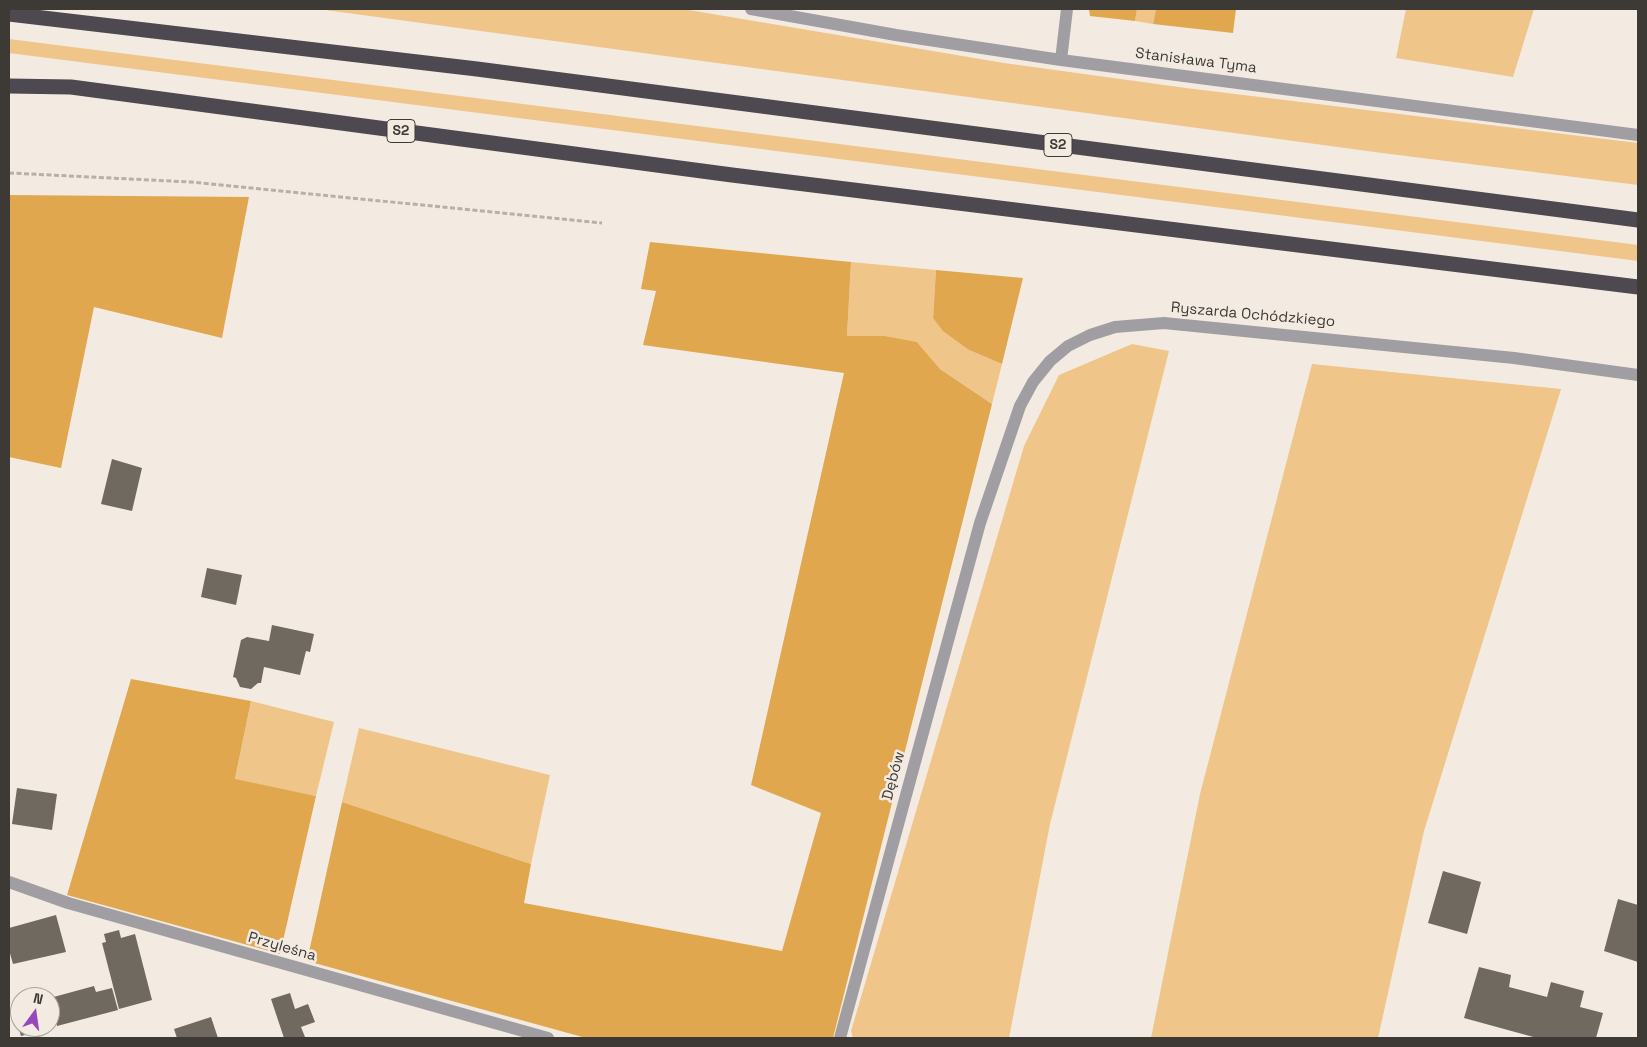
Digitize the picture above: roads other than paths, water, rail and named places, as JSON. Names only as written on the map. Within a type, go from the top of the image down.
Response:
[{"type":"highway","name":"S2","points":[[9,14],[477,69],[1638,220]]},
{"type":"highway","name":"S2","points":[[9,79],[722,174],[1638,287]]},
{"type":"highway","points":[[9,86],[71,87]]},
{"type":"street","name":"Stanisława Tyma","points":[[750,9],[896,35],[1061,60],[1638,135]]},
{"type":"street","points":[[1061,60],[1067,9]]},
{"type":"street","name":"Ryszarda Ochódzkiego","points":[[980,522],[1009,432],[1033,382],[1050,361],[1068,346],[1090,335],[1115,327],[1142,323],[1190,324],[1514,358],[1638,375]]},
{"type":"street","name":"Dębów","points":[[840,1038],[980,522]]},
{"type":"street","name":"Przyleśna","points":[[9,882],[68,903],[548,1038]]}]
